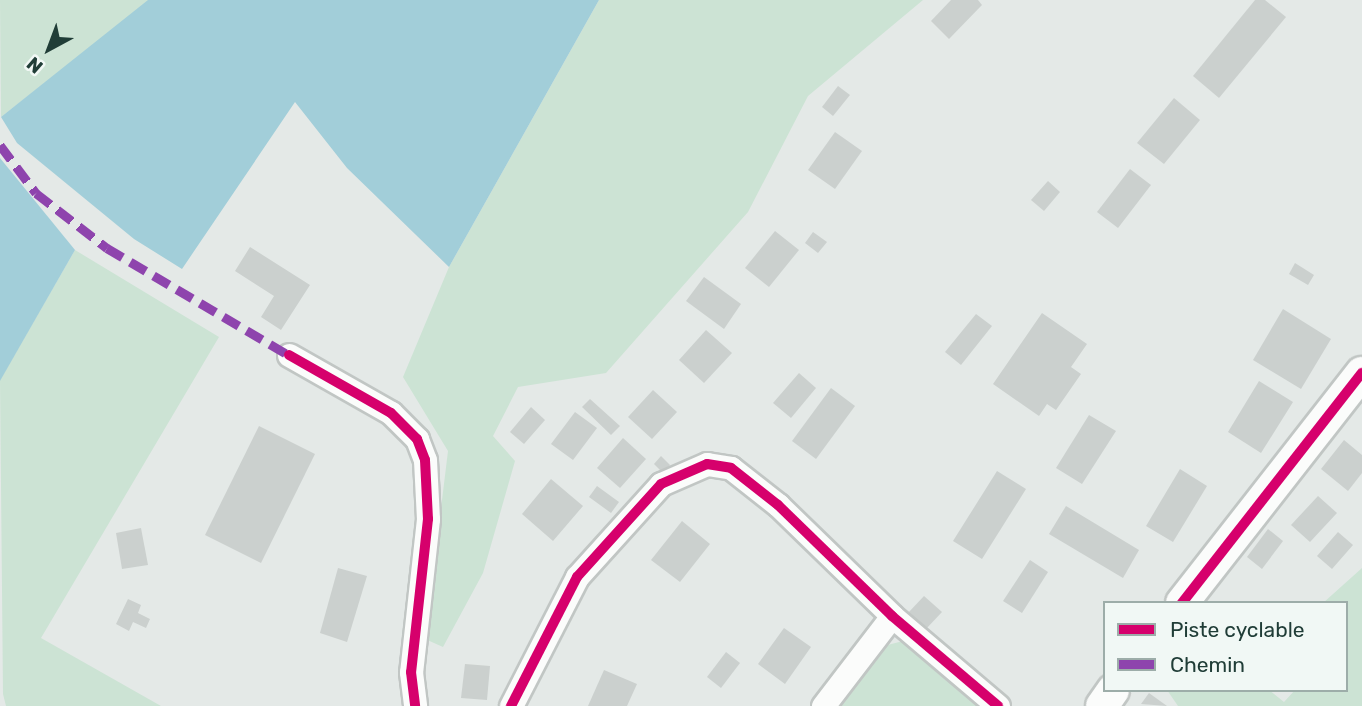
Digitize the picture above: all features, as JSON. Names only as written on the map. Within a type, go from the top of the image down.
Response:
[{"type":"street","points":[[289,355],[391,413],[417,439],[421,449],[429,485],[428,519],[411,672],[415,706]]},
{"type":"street","points":[[1184,601],[1362,373]]},
{"type":"street","points":[[511,706],[577,577],[661,484],[707,464],[731,468],[778,505],[892,616],[998,706]]},
{"type":"street","points":[[824,706],[892,616]]},
{"type":"green space","points":[[0,0],[151,0],[1,117]]},
{"type":"green space","points":[[599,0],[923,0],[808,96],[748,212],[606,373],[518,387],[493,436],[515,461],[483,573],[443,647],[425,639],[448,451],[403,377],[449,267]]},
{"type":"green space","points":[[75,250],[219,337],[41,638],[161,706],[6,706],[3,694],[0,380]]},
{"type":"green space","points":[[1362,568],[1362,706],[1178,706],[1168,692],[1272,692],[1284,702],[1293,692],[1348,692],[1348,601],[1325,601]]},
{"type":"green space","points":[[903,641],[980,706],[836,706],[880,647]]},
{"type":"water","points":[[148,0],[599,0],[449,267],[347,168],[295,102],[182,269],[134,239],[17,143],[1,117]]},
{"type":"water","points":[[0,158],[75,250],[0,381]]},
{"type":"building","points":[[951,0],[978,0],[982,5],[949,39],[931,21]]},
{"type":"building","points":[[1255,0],[1265,0],[1286,17],[1219,98],[1193,76]]},
{"type":"building","points":[[838,86],[850,95],[833,116],[822,107]]},
{"type":"building","points":[[1174,98],[1200,120],[1164,164],[1137,143]]},
{"type":"building","points":[[835,132],[862,151],[835,189],[808,170]]},
{"type":"building","points":[[1130,169],[1151,185],[1118,228],[1097,212]]},
{"type":"building","points":[[1048,181],[1060,192],[1044,211],[1031,200]]},
{"type":"building","points":[[775,231],[799,250],[769,287],[745,268]]},
{"type":"building","points":[[813,232],[827,242],[818,253],[805,243]]},
{"type":"building","points":[[250,247],[310,285],[281,330],[261,317],[274,296],[235,271]]},
{"type":"building","points":[[1295,263],[1314,275],[1308,285],[1289,274]]},
{"type":"building","points":[[704,277],[741,304],[724,329],[686,301]]},
{"type":"building","points":[[1283,309],[1331,339],[1301,389],[1253,360]]},
{"type":"building","points":[[1042,313],[1087,344],[1071,367],[1081,374],[1056,410],[1047,404],[1039,416],[993,384]]},
{"type":"building","points":[[976,314],[992,326],[961,365],[945,352]]},
{"type":"building","points":[[706,330],[732,353],[704,383],[679,360]]},
{"type":"building","points":[[799,373],[816,388],[791,418],[773,403]]},
{"type":"building","points":[[1259,381],[1293,402],[1261,453],[1228,432]]},
{"type":"building","points":[[831,388],[855,406],[816,459],[792,441]]},
{"type":"building","points":[[653,390],[677,412],[652,439],[628,417]]},
{"type":"building","points":[[590,399],[620,426],[611,435],[582,407]]},
{"type":"building","points":[[531,407],[545,420],[524,444],[510,432]]},
{"type":"building","points":[[575,412],[597,428],[573,460],[551,444]]},
{"type":"building","points":[[1089,415],[1116,431],[1082,484],[1056,468]]},
{"type":"building","points":[[259,426],[315,454],[261,563],[205,535]]},
{"type":"building","points":[[623,438],[646,459],[620,488],[597,468]]},
{"type":"building","points":[[1344,440],[1362,455],[1362,473],[1348,491],[1321,469]]},
{"type":"building","points":[[661,456],[670,465],[663,473],[654,464]]},
{"type":"building","points":[[1180,469],[1207,486],[1173,542],[1146,526]]},
{"type":"building","points":[[997,471],[1026,489],[982,559],[953,541]]},
{"type":"building","points":[[551,479],[583,506],[553,541],[522,514]]},
{"type":"building","points":[[597,486],[619,502],[611,513],[589,497]]},
{"type":"building","points":[[1318,496],[1337,513],[1310,542],[1291,525]]},
{"type":"building","points":[[1066,506],[1139,550],[1123,578],[1049,534]]},
{"type":"building","points":[[682,521],[710,544],[680,582],[651,560]]},
{"type":"building","points":[[141,528],[148,565],[122,569],[116,533]]},
{"type":"building","points":[[1268,529],[1283,541],[1262,569],[1247,557]]},
{"type":"building","points":[[1338,532],[1353,545],[1332,569],[1317,556]]},
{"type":"building","points":[[1030,560],[1048,572],[1022,613],[1003,601]]},
{"type":"building","points":[[338,568],[367,576],[347,642],[320,633]]},
{"type":"building","points":[[924,596],[942,612],[926,629],[908,613]]},
{"type":"building","points":[[128,599],[141,605],[138,613],[150,619],[146,628],[133,622],[129,631],[116,624]]},
{"type":"building","points":[[784,628],[811,647],[785,684],[758,664]]},
{"type":"building","points":[[726,652],[740,663],[721,688],[707,677]]},
{"type":"building","points":[[465,664],[490,666],[487,700],[461,698]]},
{"type":"building","points":[[604,670],[637,684],[627,706],[588,706]]},
{"type":"building","points":[[1149,693],[1167,706],[1141,704]]},
{"type":"marked path","points":[[0,145],[36,193],[107,248],[289,355]]},
{"type":"cycle path","points":[[289,355],[391,413],[417,439],[425,460],[428,519],[411,672],[415,706]]},
{"type":"cycle path","points":[[1184,601],[1362,373]]},
{"type":"cycle path","points":[[511,706],[577,577],[661,484],[707,464],[731,468],[778,505],[892,616],[998,706]]}]
